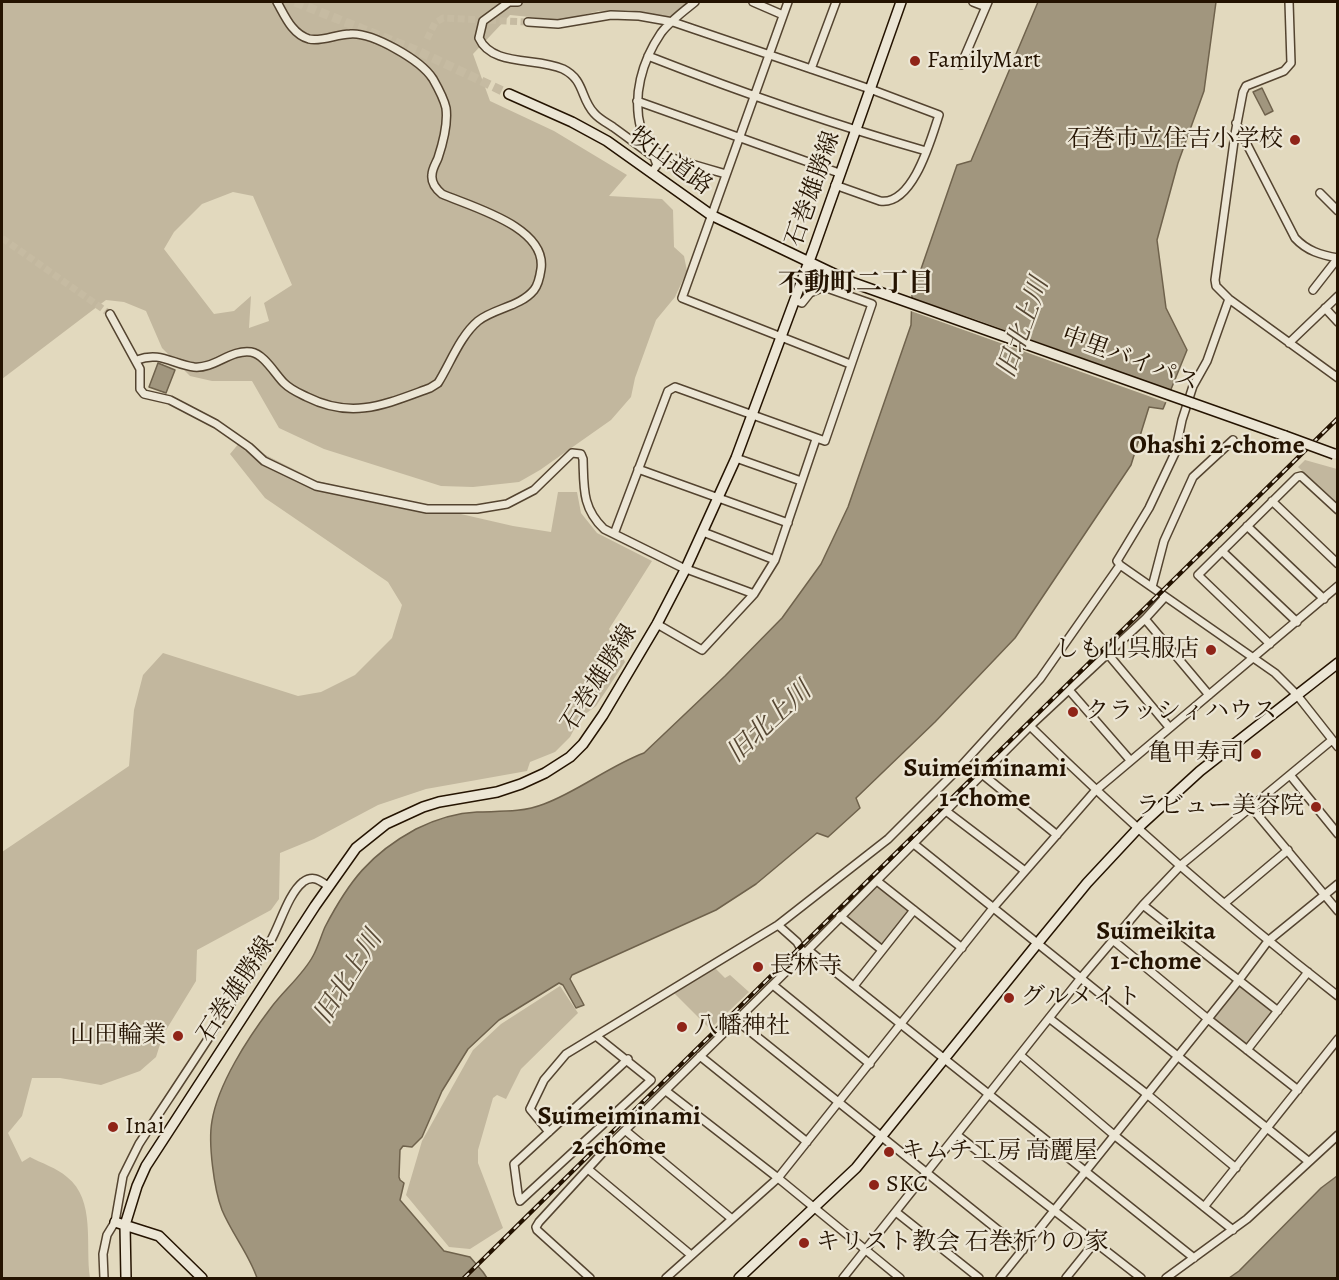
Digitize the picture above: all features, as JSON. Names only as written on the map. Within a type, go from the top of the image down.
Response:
[{"type":"street","points":[[137,360],[157,356],[195,367],[207,366],[243,352],[253,352],[260,356],[290,388],[326,406],[357,409],[377,406],[430,388],[438,383],[472,327],[494,311],[522,300],[534,290],[540,276],[542,265],[533,239],[518,227],[442,194],[432,182],[432,174],[445,128],[446,107],[432,78],[426,71],[405,55],[370,37],[353,33],[316,40],[308,39],[291,27],[277,2]]},
{"type":"street","points":[[512,2],[483,21],[479,38],[486,50],[494,55],[561,68],[570,74],[580,84],[595,114],[654,157],[657,165],[651,173]]},
{"type":"street","points":[[695,2],[662,31],[648,56],[638,85],[637,112],[644,140],[653,150],[726,174]]},
{"type":"street","points":[[753,2],[783,15]]},
{"type":"street","points":[[788,2],[682,298],[850,364]]},
{"type":"street","points":[[811,69],[836,2]]},
{"type":"street","name":"石巻雄勝線","points":[[126,1278],[125,1225],[137,1186],[151,1157],[328,886],[356,848],[387,824],[423,807],[497,792],[545,773],[570,757],[583,744],[603,715],[657,624],[686,568],[736,458],[809,262],[901,2]]},
{"type":"street","points":[[962,65],[987,4],[973,2]]},
{"type":"street","points":[[1289,2],[1291,63],[1284,71],[1246,86],[1238,119],[1215,280],[1216,286],[1228,299],[1338,378]]},
{"type":"street","points":[[528,22],[558,24],[611,15],[639,16],[673,22],[939,115],[917,172],[894,200],[880,201],[835,185]]},
{"type":"street","points":[[648,56],[753,97],[854,131],[926,151]]},
{"type":"street","name":"牧山道路","points":[[509,94],[572,122],[607,141],[711,216],[809,262]]},
{"type":"street","points":[[637,101],[839,174]]},
{"type":"street","points":[[1238,119],[1295,238],[1315,253],[1338,258],[1313,290]]},
{"type":"street","points":[[1320,193],[1338,211]]},
{"type":"street","name":"中里バイパス","points":[[809,262],[851,282],[1336,455]]},
{"type":"street","points":[[614,534],[668,391],[672,388],[675,387],[825,441],[872,304],[824,287],[810,293],[802,303],[794,300]]},
{"type":"street","points":[[1289,343],[1338,296]]},
{"type":"street","points":[[1228,299],[1207,361],[1190,394],[1175,453],[1149,508],[1117,561],[1275,673],[1297,695],[1338,747]]},
{"type":"street","points":[[1325,308],[1338,322]]},
{"type":"street","points":[[110,314],[137,360],[140,369],[140,389],[144,394],[170,400],[216,424],[249,447],[264,461],[316,486],[427,509],[477,509],[507,504],[523,497],[534,490],[572,453],[577,452],[583,459],[587,507],[604,529],[686,568],[754,594]]},
{"type":"street","points":[[657,624],[702,650],[754,594],[775,560],[816,439]]},
{"type":"street","points":[[1152,587],[1164,541],[1193,477],[1233,440]]},
{"type":"street","points":[[736,458],[801,481]]},
{"type":"street","points":[[638,469],[788,523]]},
{"type":"street","points":[[1270,644],[1198,575],[1297,477],[1301,476],[1338,510]]},
{"type":"street","points":[[1272,501],[1338,564]]},
{"type":"street","points":[[1248,526],[1324,599]]},
{"type":"street","points":[[703,532],[775,560]]},
{"type":"street","points":[[1222,551],[1297,622]]},
{"type":"street","points":[[549,1132],[530,1109],[544,1080],[566,1054],[778,925],[888,839],[968,759],[1040,679],[1120,565]]},
{"type":"street","points":[[666,1278],[778,1178],[993,908],[1095,791],[1338,586]]},
{"type":"street","points":[[590,1278],[536,1227],[588,1169],[666,1090],[1030,726],[1145,619],[1165,597]]},
{"type":"street","points":[[1145,619],[1209,695]]},
{"type":"street","points":[[1107,653],[1169,727]]},
{"type":"street","points":[[739,1278],[856,1168],[1087,883],[1138,828],[1200,771],[1338,663]]},
{"type":"street","points":[[1069,690],[1130,760]]},
{"type":"street","points":[[1030,726],[1095,791],[1268,941],[1338,996]]},
{"type":"street","points":[[843,1278],[1080,979],[1143,905],[1181,865],[1332,740]]},
{"type":"street","points":[[982,774],[1057,834]]},
{"type":"street","points":[[1290,775],[1338,834]]},
{"type":"street","points":[[1251,807],[1338,911]]},
{"type":"street","points":[[946,811],[1025,871]]},
{"type":"street","points":[[914,844],[1308,1161]]},
{"type":"street","points":[[1225,903],[1288,850]]},
{"type":"street","points":[[104,1278],[103,1254],[107,1235],[115,1222],[123,1176],[139,1144],[272,939],[296,891],[305,881],[312,878],[328,886]]},
{"type":"street","points":[[877,881],[962,948]]},
{"type":"street","points":[[1000,1278],[1148,1095],[1268,941],[1338,884]]},
{"type":"street","points":[[1143,905],[1278,1011]]},
{"type":"street","points":[[854,986],[914,910]]},
{"type":"street","points":[[840,916],[882,950]]},
{"type":"street","points":[[778,925],[806,952],[854,986],[1194,1258]]},
{"type":"street","points":[[1114,940],[1208,1019],[1298,1090]]},
{"type":"street","points":[[1247,1050],[1308,972]]},
{"type":"street","points":[[772,985],[870,1064]]},
{"type":"street","points":[[1049,1018],[1148,1095],[1236,1168]]},
{"type":"street","points":[[736,1020],[840,1101],[1023,1250]]},
{"type":"street","points":[[596,1036],[628,1059],[651,1080],[520,1201],[514,1164],[628,1059]]},
{"type":"street","points":[[1204,1207],[1338,1039]]},
{"type":"street","points":[[1020,1055],[1114,1135],[1233,1230]]},
{"type":"street","points":[[700,1056],[807,1142]]},
{"type":"street","points":[[666,1090],[900,1278]]},
{"type":"street","points":[[626,1131],[732,1219]]},
{"type":"street","points":[[957,1135],[1141,1278]]},
{"type":"street","points":[[1166,1278],[1233,1230],[1338,1135]]},
{"type":"street","points":[[588,1169],[691,1255]]},
{"type":"street","points":[[896,1212],[979,1278]]},
{"type":"street","points":[[115,1222],[159,1236],[202,1278]]},
{"type":"street","points":[[1066,1278],[1095,1242]]},
{"type":"shaded area","points":[[2,2],[687,2],[671,17],[629,10],[599,11],[561,20],[510,15],[473,54],[490,101],[554,131],[627,175],[609,196],[662,199],[673,210],[674,247],[684,256],[687,271],[675,297],[656,320],[635,378],[631,397],[611,420],[519,482],[473,487],[441,486],[324,449],[279,428],[252,381],[212,381],[190,376],[162,348],[146,311],[124,302],[106,300],[2,379]],"holes":[[[233,192],[253,196],[292,285],[264,303],[269,321],[249,328],[251,296],[234,311],[214,314],[164,249],[174,232],[202,204]]]},
{"type":"shaded area","points":[[240,442],[317,481],[513,526],[551,532],[558,492],[577,492],[581,513],[597,533],[652,561],[609,629],[625,662],[596,706],[580,718],[570,737],[555,752],[530,762],[527,771],[426,789],[378,805],[314,839],[280,853],[279,899],[271,910],[197,950],[196,981],[163,1035],[156,1057],[140,1071],[101,1085],[60,1078],[32,1078],[22,1116],[8,1133],[22,1162],[30,1157],[59,1171],[76,1187],[86,1210],[90,1278],[2,1278],[2,852],[129,766],[134,710],[143,675],[163,653],[298,696],[321,692],[355,675],[392,638],[402,605],[388,582],[265,498],[230,454]]},
{"type":"shaded area","points":[[1305,460],[1337,469],[1337,504],[1298,467]]},
{"type":"shaded area","points":[[877,884],[911,912],[882,946],[845,917]]},
{"type":"shaded area","points":[[714,967],[725,978],[730,975],[749,992],[710,1029],[672,991]]},
{"type":"shaded area","points":[[560,986],[578,1013],[521,1069],[506,1099],[497,1095],[493,1098],[478,1150],[478,1163],[503,1228],[470,1249],[449,1247],[406,1195],[422,1141],[473,1050],[501,1024]]},
{"type":"shaded area","points":[[1242,986],[1274,1011],[1248,1047],[1216,1022],[1214,1017]]},
{"type":"water","name":"旧北上川","points":[[1038,2],[1216,2],[1204,91],[1178,163],[1157,240],[1166,308],[1187,350],[1163,409],[1149,407],[1131,465],[1015,638],[935,722],[856,798],[860,808],[828,837],[817,833],[756,884],[716,910],[572,975],[570,979],[584,1005],[576,1008],[563,985],[559,983],[499,1020],[468,1049],[442,1091],[422,1137],[412,1147],[403,1146],[400,1150],[399,1177],[404,1183],[400,1200],[444,1251],[470,1257],[487,1278],[257,1278],[222,1210],[216,1190],[211,1153],[211,1130],[215,1107],[227,1077],[244,1047],[270,1009],[309,963],[325,927],[352,882],[386,848],[416,829],[445,818],[469,813],[518,810],[544,804],[644,753],[782,618],[821,564],[848,507],[911,325],[912,295],[957,165],[971,161]]},
{"type":"water","points":[[1262,88],[1273,111],[1265,115],[1253,92]]},
{"type":"water","points":[[158,363],[175,370],[166,393],[149,387]]},
{"type":"water","points":[[1337,1176],[1337,1278],[1229,1278],[1239,1271],[1321,1188]]},
{"type":"pier","points":[[909,297],[1173,391],[1168,403],[908,310]]},
{"type":"tunnel","points":[[295,2],[418,51],[509,94]]},
{"type":"tunnel","points":[[427,39],[435,23],[443,18],[528,22]]},
{"type":"tunnel","points":[[2,238],[110,314]]},
{"type":"railway","points":[[464,1278],[1338,418]]},
{"type":"place","name":"FamilyMart","points":[[915,61]]},
{"type":"place","name":"石巻市立住吉小学校","points":[[1295,140]]},
{"type":"place","name":"しも山呉服店","points":[[1211,650]]},
{"type":"place","name":"クラッシィハウス","points":[[1073,712]]},
{"type":"place","name":"亀甲寿司","points":[[1256,754]]},
{"type":"place","name":"ラビュー美容院","points":[[1316,807]]},
{"type":"place","name":"長林寺","points":[[758,967]]},
{"type":"place","name":"グルメイト","points":[[1009,998]]},
{"type":"place","name":"八幡神社","points":[[682,1027]]},
{"type":"place","name":"山田輪業","points":[[178,1036]]},
{"type":"place","name":"Inai","points":[[113,1127]]},
{"type":"place","name":"キムチ工房 高麗屋","points":[[889,1152]]},
{"type":"place","name":"SKC","points":[[874,1185]]},
{"type":"place","name":"キリスト教会 石巻祈りの家","points":[[804,1243]]},
{"type":"district","name":"不動町二丁目","points":[[856,285]]},
{"type":"district","name":"Ohashi 2-chome","points":[[1217,447]]},
{"type":"district","name":"Suimeiminami 1-chome","points":[[985,785]]},
{"type":"district","name":"Suimeikita 1-chome","points":[[1156,948]]},
{"type":"district","name":"Suimeiminami 2-chome","points":[[619,1133]]}]
